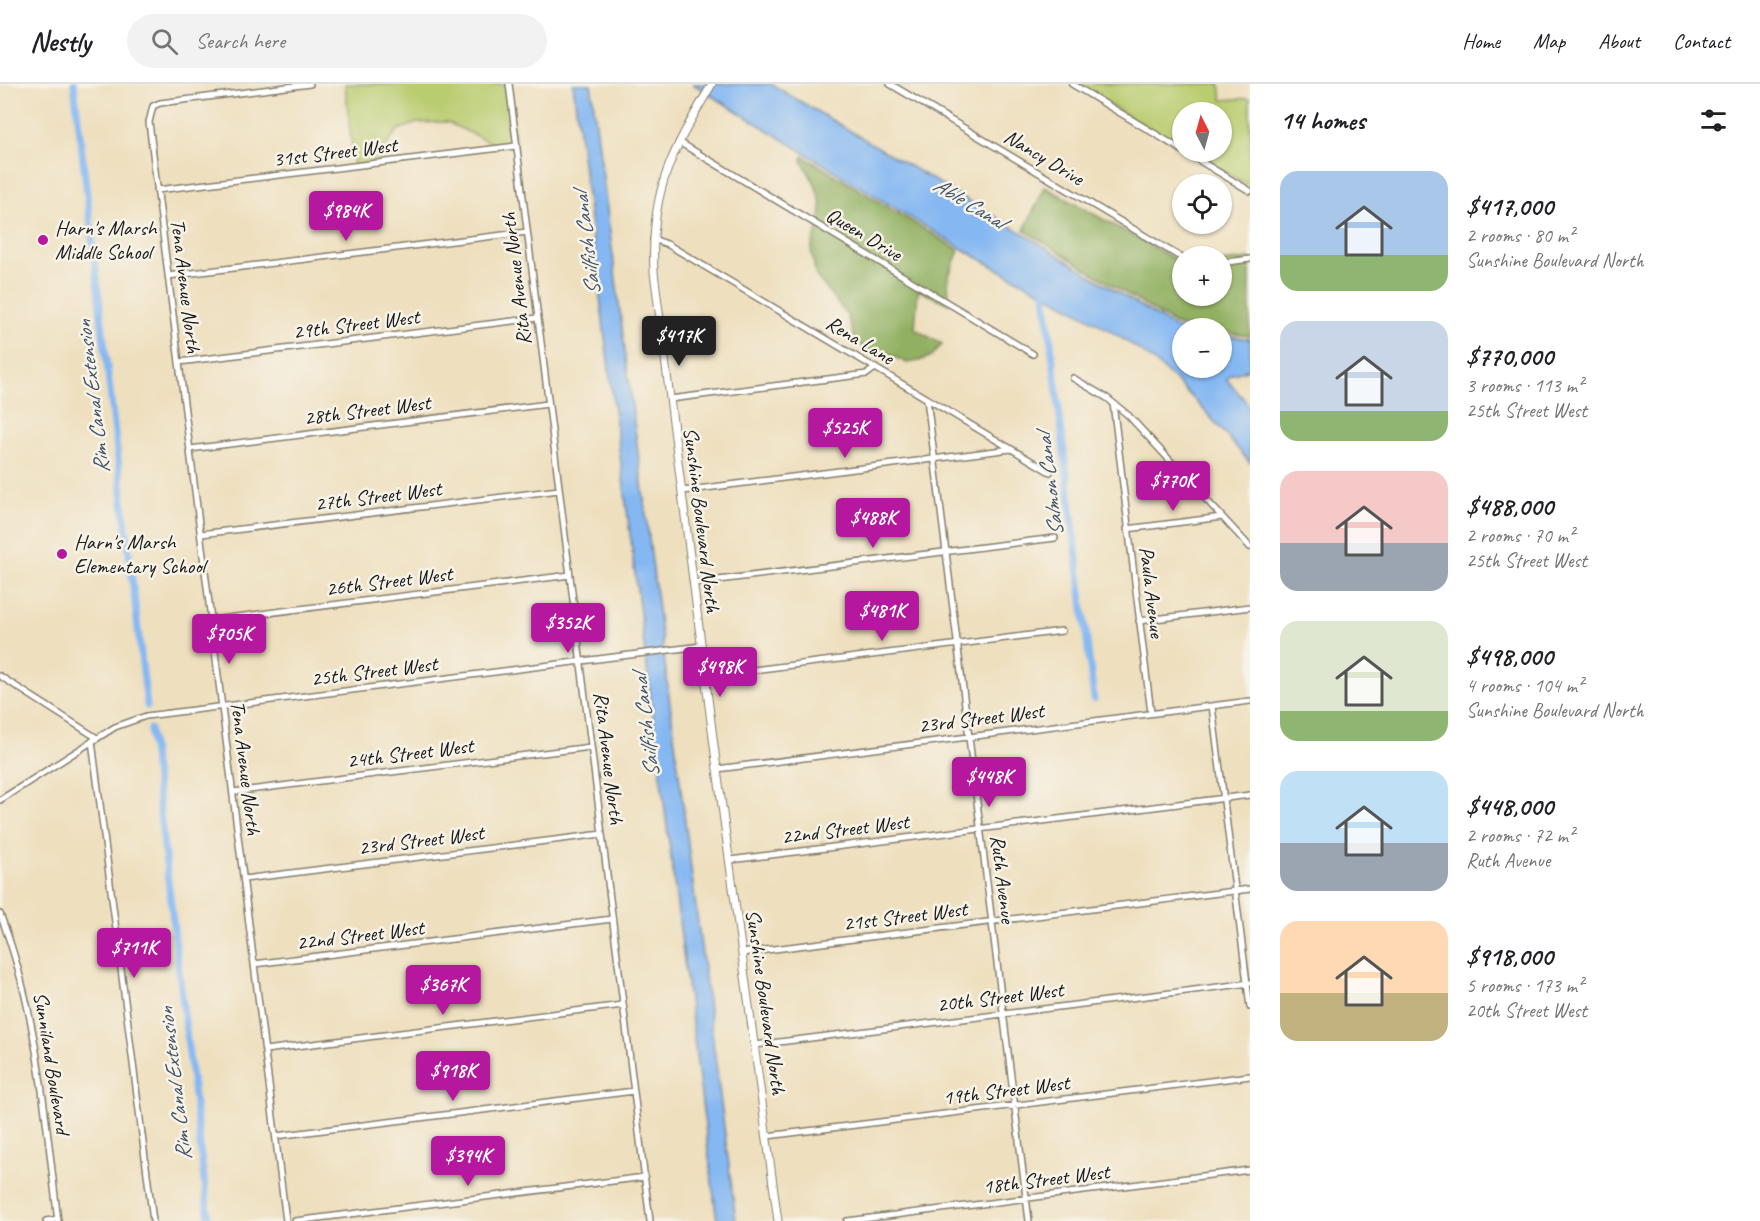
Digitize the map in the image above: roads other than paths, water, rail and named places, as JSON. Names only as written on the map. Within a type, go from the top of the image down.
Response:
[{"type":"street","name":"Tena Avenue North","points":[[286,1221],[149,122],[153,106],[160,103],[310,84]]},
{"type":"street","name":"Rita Avenue North","points":[[509,84],[650,1221]]},
{"type":"street","name":"Sunshine Boulevard North","points":[[712,84],[668,164],[659,195],[653,239],[654,272],[701,646],[778,1221]]},
{"type":"street","name":"Nancy Drive","points":[[890,84],[1172,252]]},
{"type":"street","points":[[1072,84],[1172,144]]},
{"type":"street","name":"Queen Drive","points":[[679,142],[1033,354]]},
{"type":"street","name":"31st Street West","points":[[157,190],[516,146]]},
{"type":"street","points":[[1201,162],[1250,191]]},
{"type":"street","points":[[168,276],[527,232]]},
{"type":"street","name":"Rena Lane","points":[[653,239],[667,244],[1050,472]]},
{"type":"street","points":[[1232,261],[1250,259]]},
{"type":"street","name":"29th Street West","points":[[179,362],[537,318]]},
{"type":"street","points":[[670,399],[867,374],[875,368]]},
{"type":"street","points":[[1073,378],[1113,402],[1128,415],[1250,547]]},
{"type":"street","name":"Ruth Avenue","points":[[927,399],[1029,1221]]},
{"type":"street","name":"Paula Avenue","points":[[1113,402],[1151,713]]},
{"type":"street","name":"28th Street West","points":[[190,448],[548,404]]},
{"type":"street","points":[[682,491],[1011,449]]},
{"type":"street","name":"27th Street West","points":[[201,534],[559,490]]},
{"type":"street","points":[[1127,529],[1222,517]]},
{"type":"street","points":[[694,583],[1055,538]]},
{"type":"street","name":"26th Street West","points":[[212,620],[570,575]]},
{"type":"street","points":[[1139,621],[1250,607]]},
{"type":"street","points":[[705,676],[1062,631]]},
{"type":"street","name":"25th Street West","points":[[0,800],[94,739],[124,723],[146,716],[701,646]]},
{"type":"street","points":[[0,676],[94,739],[153,1221]]},
{"type":"street","name":"23rd Street West","points":[[717,768],[1250,701]]},
{"type":"street","points":[[1212,706],[1250,1007]]},
{"type":"street","name":"24th Street West","points":[[233,792],[591,747]]},
{"type":"street","name":"22nd Street West","points":[[730,860],[1250,795]]},
{"type":"street","name":"23rd Street West","points":[[243,879],[602,834]]},
{"type":"street","name":"21st Street West","points":[[742,953],[1250,889]]},
{"type":"street","name":"Sunniland Boulevard","points":[[0,914],[17,961],[29,1008],[36,1045],[58,1220]]},
{"type":"street","name":"22nd Street West","points":[[254,964],[612,919]]},
{"type":"street","name":"20th Street West","points":[[755,1045],[1248,983]]},
{"type":"street","points":[[265,1050],[623,1005]]},
{"type":"street","name":"19th Street West","points":[[767,1136],[1250,1076]]},
{"type":"street","points":[[276,1136],[634,1092]]},
{"type":"street","name":"18th Street West","points":[[847,1221],[1250,1170]]},
{"type":"street","points":[[295,1221],[645,1177]]},
{"type":"street","points":[[46,1221],[58,1220]]},
{"type":"water","points":[[573,84],[591,84],[736,1221],[717,1221]]},
{"type":"water","name":"Able Canal","points":[[693,84],[771,84],[1011,226],[1172,326],[1172,377],[1135,347],[1093,320],[961,248]]},
{"type":"water","points":[[1232,337],[1250,339],[1250,369],[1232,374]]},
{"type":"water","points":[[1173,378],[1228,378],[1227,380],[1250,406],[1250,463],[1210,416]]},
{"type":"waterway","name":"Rim Canal Extension","points":[[74,84],[147,706]]},
{"type":"waterway","name":"Salmon Canal","points":[[1044,285],[1094,699]]},
{"type":"waterway","name":"Rim Canal Extension","points":[[150,729],[209,1221]]},
{"type":"place","name":"Harn's Marsh Middle School","points":[[43,240]]},
{"type":"place","name":"Harn's Marsh Elementary School","points":[[62,554]]},
{"type":"water label","name":"Sailfish Canal","points":[[587,244]]},
{"type":"water label","name":"Sailfish Canal","points":[[646,726]]}]
